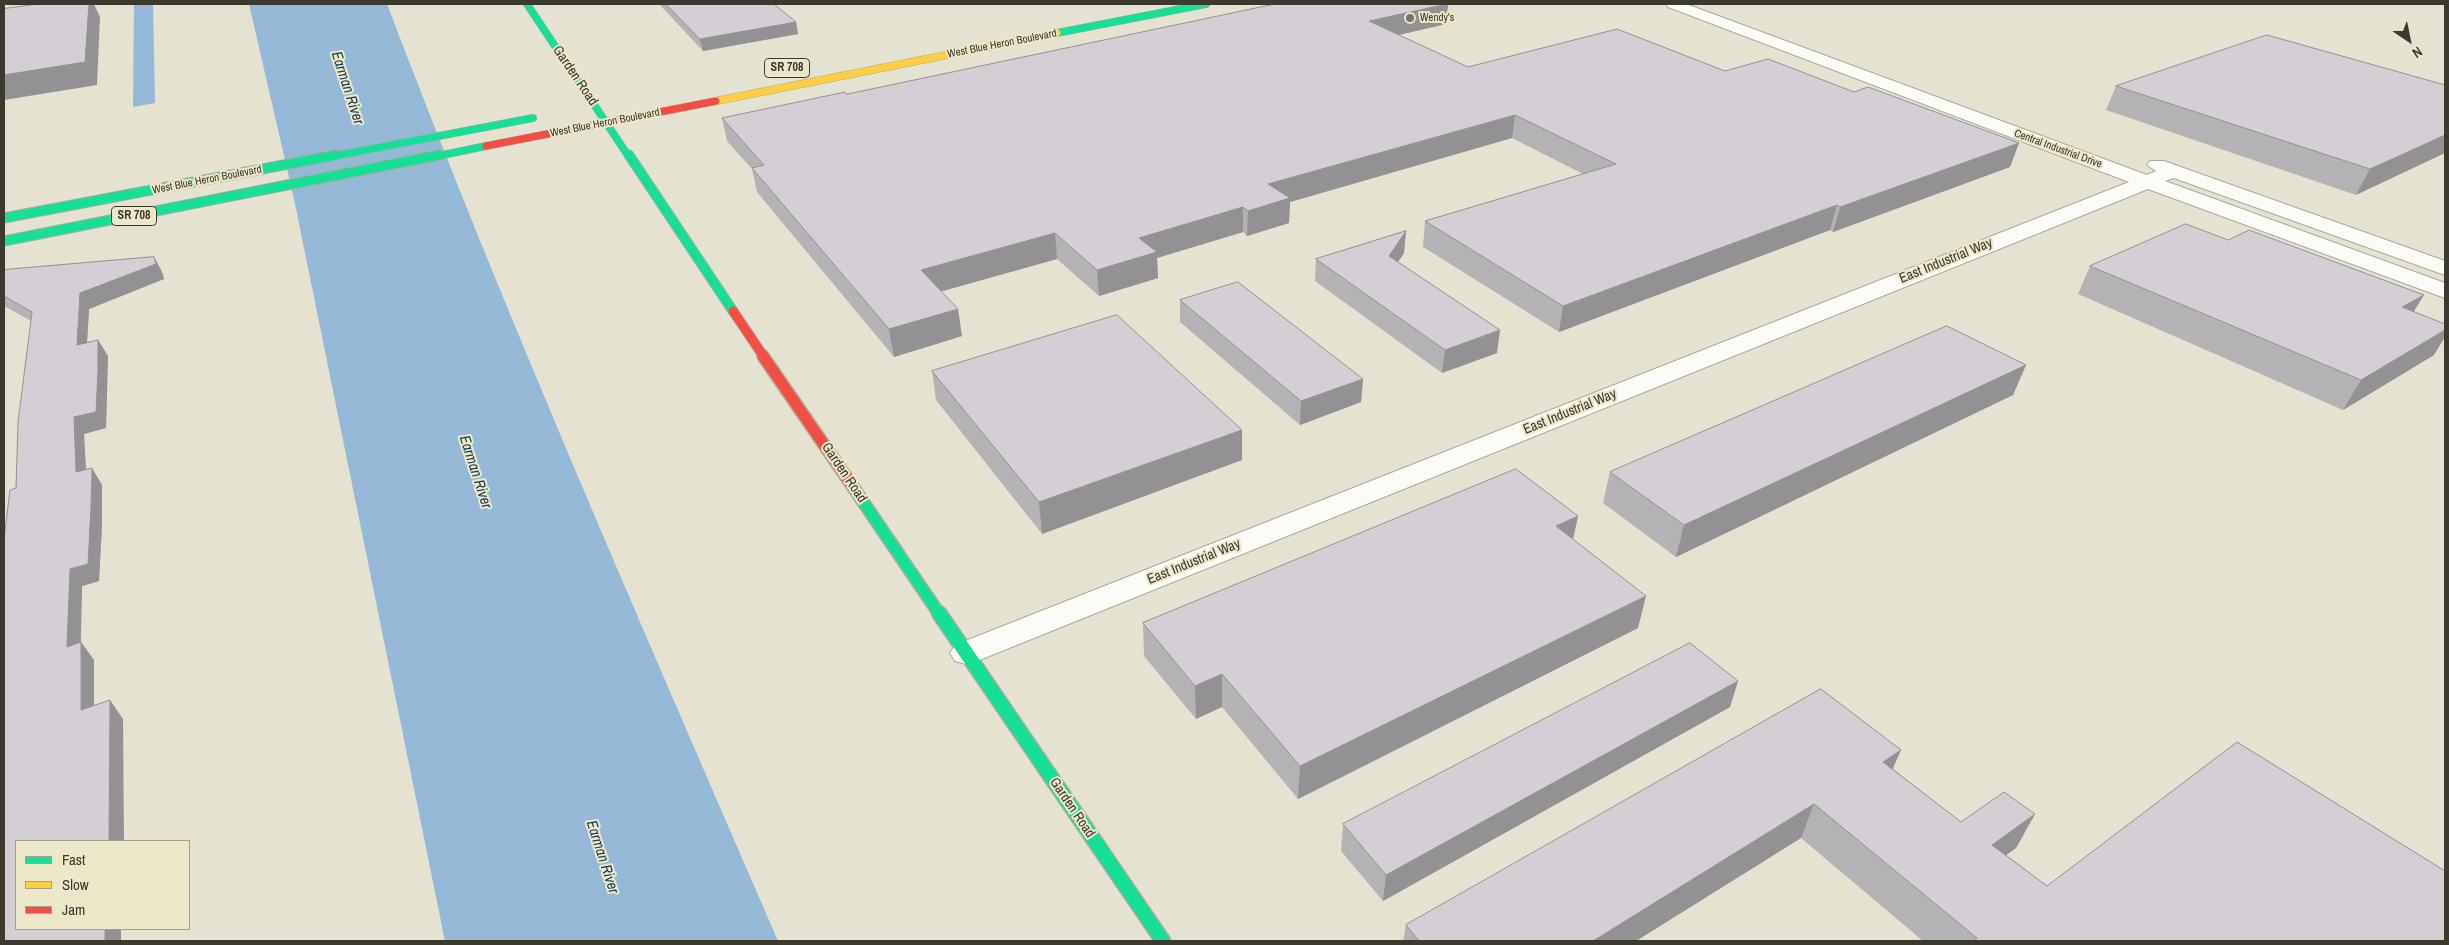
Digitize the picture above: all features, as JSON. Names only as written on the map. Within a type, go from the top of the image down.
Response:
[{"type":"main road","name":"Garden Road","points":[[527,4],[600,105],[606,123],[1163,941]]},
{"type":"main road","name":"West Blue Heron Boulevard","points":[[4,241],[1206,4]]},
{"type":"main road","name":"West Blue Heron Boulevard","points":[[579,109],[600,105]]},
{"type":"main road","name":"West Blue Heron Boulevard","points":[[4,218],[545,116]]},
{"type":"street","name":"Central Industrial Drive","points":[[1673,4],[2143,170],[2400,274],[2445,290]]},
{"type":"street","points":[[1713,4],[1792,35],[1960,94]]},
{"type":"street","name":"East Industrial Way","points":[[966,653],[2143,170],[2174,170],[2440,262]]},
{"type":"street","points":[[2400,274],[2440,262]]},
{"type":"water","points":[[134,4],[153,4],[155,103],[133,107]]},
{"type":"water","name":"Earman River","points":[[249,4],[387,4],[528,358],[778,941],[445,941],[294,199]]},
{"type":"building","points":[[38,4],[89,4],[85,62],[4,75],[4,9]]},
{"type":"building","points":[[666,4],[774,4],[796,22],[700,39]]},
{"type":"building","points":[[1275,4],[1447,4],[1369,21],[1468,67],[1617,29],[1725,71],[1768,59],[1854,92],[1868,87],[2019,143],[1840,207],[1837,205],[1563,306],[1425,221],[1616,164],[1515,115],[1268,184],[1290,198],[1248,211],[1243,207],[1139,238],[1157,252],[1097,270],[1055,233],[921,270],[958,309],[889,329],[752,168],[764,165],[722,118],[845,92],[846,94]]},
{"type":"building","points":[[2267,35],[2445,85],[2445,135],[2370,169],[2116,86]]},
{"type":"building","points":[[2186,224],[2228,240],[2249,230],[2424,295],[2402,307],[2445,324],[2445,330],[2361,380],[2090,266]]},
{"type":"building","points":[[1406,231],[1389,256],[1500,330],[1445,350],[1316,259]]},
{"type":"building","points":[[154,257],[156,264],[80,293],[77,345],[98,340],[98,370],[96,412],[74,417],[76,472],[92,468],[91,508],[88,564],[70,569],[67,647],[81,642],[81,710],[110,700],[109,840],[15,840],[15,930],[105,930],[105,941],[4,941],[4,539],[10,490],[16,488],[18,422],[32,312],[4,296],[4,270]]},
{"type":"building","points":[[1238,282],[1363,379],[1301,401],[1180,300]]},
{"type":"building","points":[[1117,315],[1242,430],[1039,502],[932,371]]},
{"type":"building","points":[[1947,326],[2026,365],[1684,525],[1610,472]]},
{"type":"building","points":[[1516,469],[1578,516],[1556,526],[1646,596],[1300,766],[1222,674],[1195,686],[1143,623]]},
{"type":"building","points":[[1690,643],[1738,681],[1386,875],[1343,824]]},
{"type":"building","points":[[1821,689],[1901,750],[1883,762],[1961,822],[2004,792],[2035,814],[1992,845],[2047,886],[2237,742],[2445,871],[2445,941],[1973,941],[1977,938],[1814,804],[1593,941],[1419,941],[1406,925]]},
{"type":"traffic: fast","points":[[527,4],[733,311]]},
{"type":"traffic: fast","points":[[1057,33],[1206,4]]},
{"type":"traffic: fast","points":[[4,218],[533,118]]},
{"type":"traffic: fast","points":[[4,241],[486,146]]},
{"type":"traffic: fast","points":[[851,484],[1163,941]]},
{"type":"traffic: slow","points":[[716,101],[1057,33]]},
{"type":"traffic: jam","points":[[486,146],[716,101]]},
{"type":"traffic: jam","points":[[733,311],[851,484]]},
{"type":"place","name":"Wendy's","points":[[1410,18]]}]
